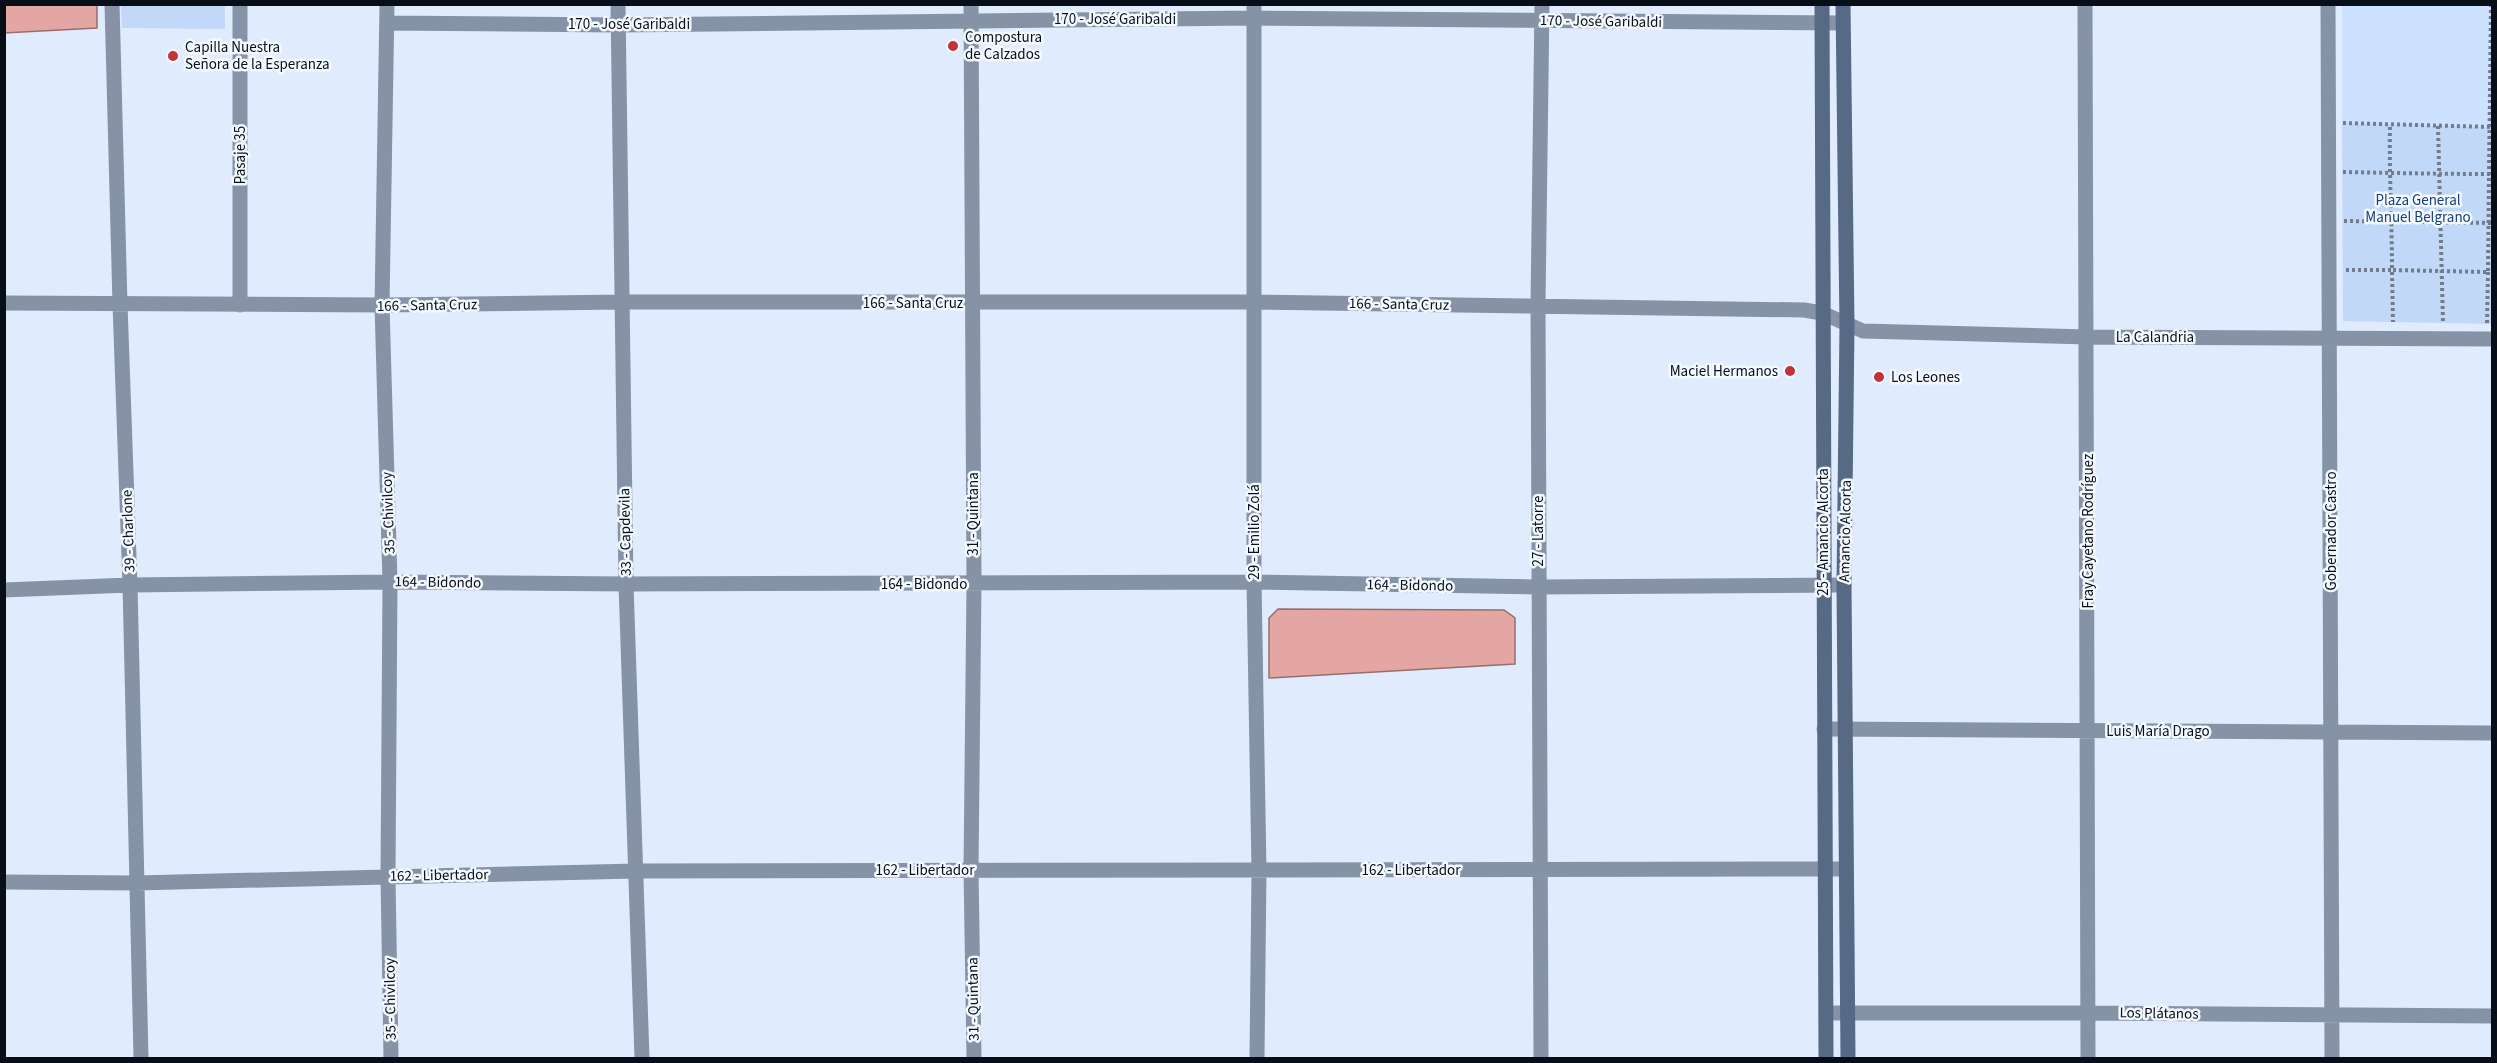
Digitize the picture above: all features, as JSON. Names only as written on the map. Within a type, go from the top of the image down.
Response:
[{"type":"main road","name":"25 - Amancio Alcorta","points":[[1822,4],[1826,1059]]},
{"type":"main road","name":"Amancio Alcorta","points":[[1843,4],[1847,324],[1844,730],[1848,1059]]},
{"type":"street","name":"39 - Charlone","points":[[112,4],[130,585],[141,1059]]},
{"type":"street","name":"Pasaje 35","points":[[240,4],[240,305]]},
{"type":"street","name":"35 - Chivilcoy","points":[[387,4],[382,305],[390,582],[388,876],[391,1059]]},
{"type":"street","name":"33 - Capdevila","points":[[618,4],[620,302],[626,584],[642,1059]]},
{"type":"street","name":"31 - Quintana","points":[[971,4],[974,584],[971,870],[974,1059]]},
{"type":"street","name":"Fray Cayetano Rodríguez","points":[[2085,4],[2088,337],[2088,1059]]},
{"type":"street","name":"Gobernador Castro","points":[[2328,4],[2332,1059]]},
{"type":"street","name":"170 - José Garibaldi","points":[[387,23],[618,25],[971,20],[1254,11],[1542,12],[1842,23]]},
{"type":"street","name":"29 - Emilio Zolá","points":[[1254,11],[1254,582],[1259,870],[1257,1059]]},
{"type":"street","name":"27 - Latorre","points":[[1541,1059],[1538,305],[1542,12]]},
{"type":"street","name":"166 - Santa Cruz","points":[[4,303],[382,305],[620,302],[1253,302],[1804,310],[1822,314]]},
{"type":"street","name":"La Calandria","points":[[1822,314],[1863,330],[2088,337],[2493,339]]},
{"type":"street","name":"164 - Bidondo","points":[[4,590],[130,585],[390,582],[626,584],[1254,582],[1538,587],[1844,585]]},
{"type":"street","name":"Luis María Drago","points":[[1824,729],[2493,733]]},
{"type":"street","name":"162 - Libertador","points":[[4,882],[136,883],[636,871],[1846,869]]},
{"type":"street","name":"Los Plátanos","points":[[1826,1013],[2088,1012],[2493,1016]]},
{"type":"path","points":[[2476,324],[2490,324],[2491,5]]},
{"type":"path","points":[[2342,133],[2342,123],[2491,127]]},
{"type":"path","points":[[2390,124],[2393,322]]},
{"type":"path","points":[[2438,126],[2443,323]]},
{"type":"path","points":[[2342,162],[2343,182]]},
{"type":"path","points":[[2342,172],[2491,174]]},
{"type":"path","points":[[2343,212],[2343,231]]},
{"type":"path","points":[[2343,221],[2491,223]]},
{"type":"path","points":[[2343,260],[2343,280]]},
{"type":"path","points":[[2343,270],[2490,272]]},
{"type":"path","points":[[2383,322],[2403,322]]},
{"type":"path","points":[[2433,323],[2454,323]]},
{"type":"shaded area","points":[[2342,5],[2491,5],[2489,127],[2342,123]]},
{"type":"green space","points":[[121,5],[225,5],[225,29],[122,28]]},
{"type":"green space","name":"Plaza General Manuel Belgrano","points":[[2491,5],[2492,324],[2343,321],[2342,123],[2489,127]]},
{"type":"building","points":[[4,4],[97,4],[97,28],[4,33]]},
{"type":"building","points":[[1278,609],[1504,610],[1515,618],[1515,664],[1269,678],[1269,618]]},
{"type":"place","name":"Compostura de Calzados","points":[[953,46]]},
{"type":"place","name":"Capilla Nuestra Señora de la Esperanza","points":[[173,56]]},
{"type":"place","name":"Maciel Hermanos","points":[[1790,371]]},
{"type":"place","name":"Los Leones","points":[[1879,377]]}]
